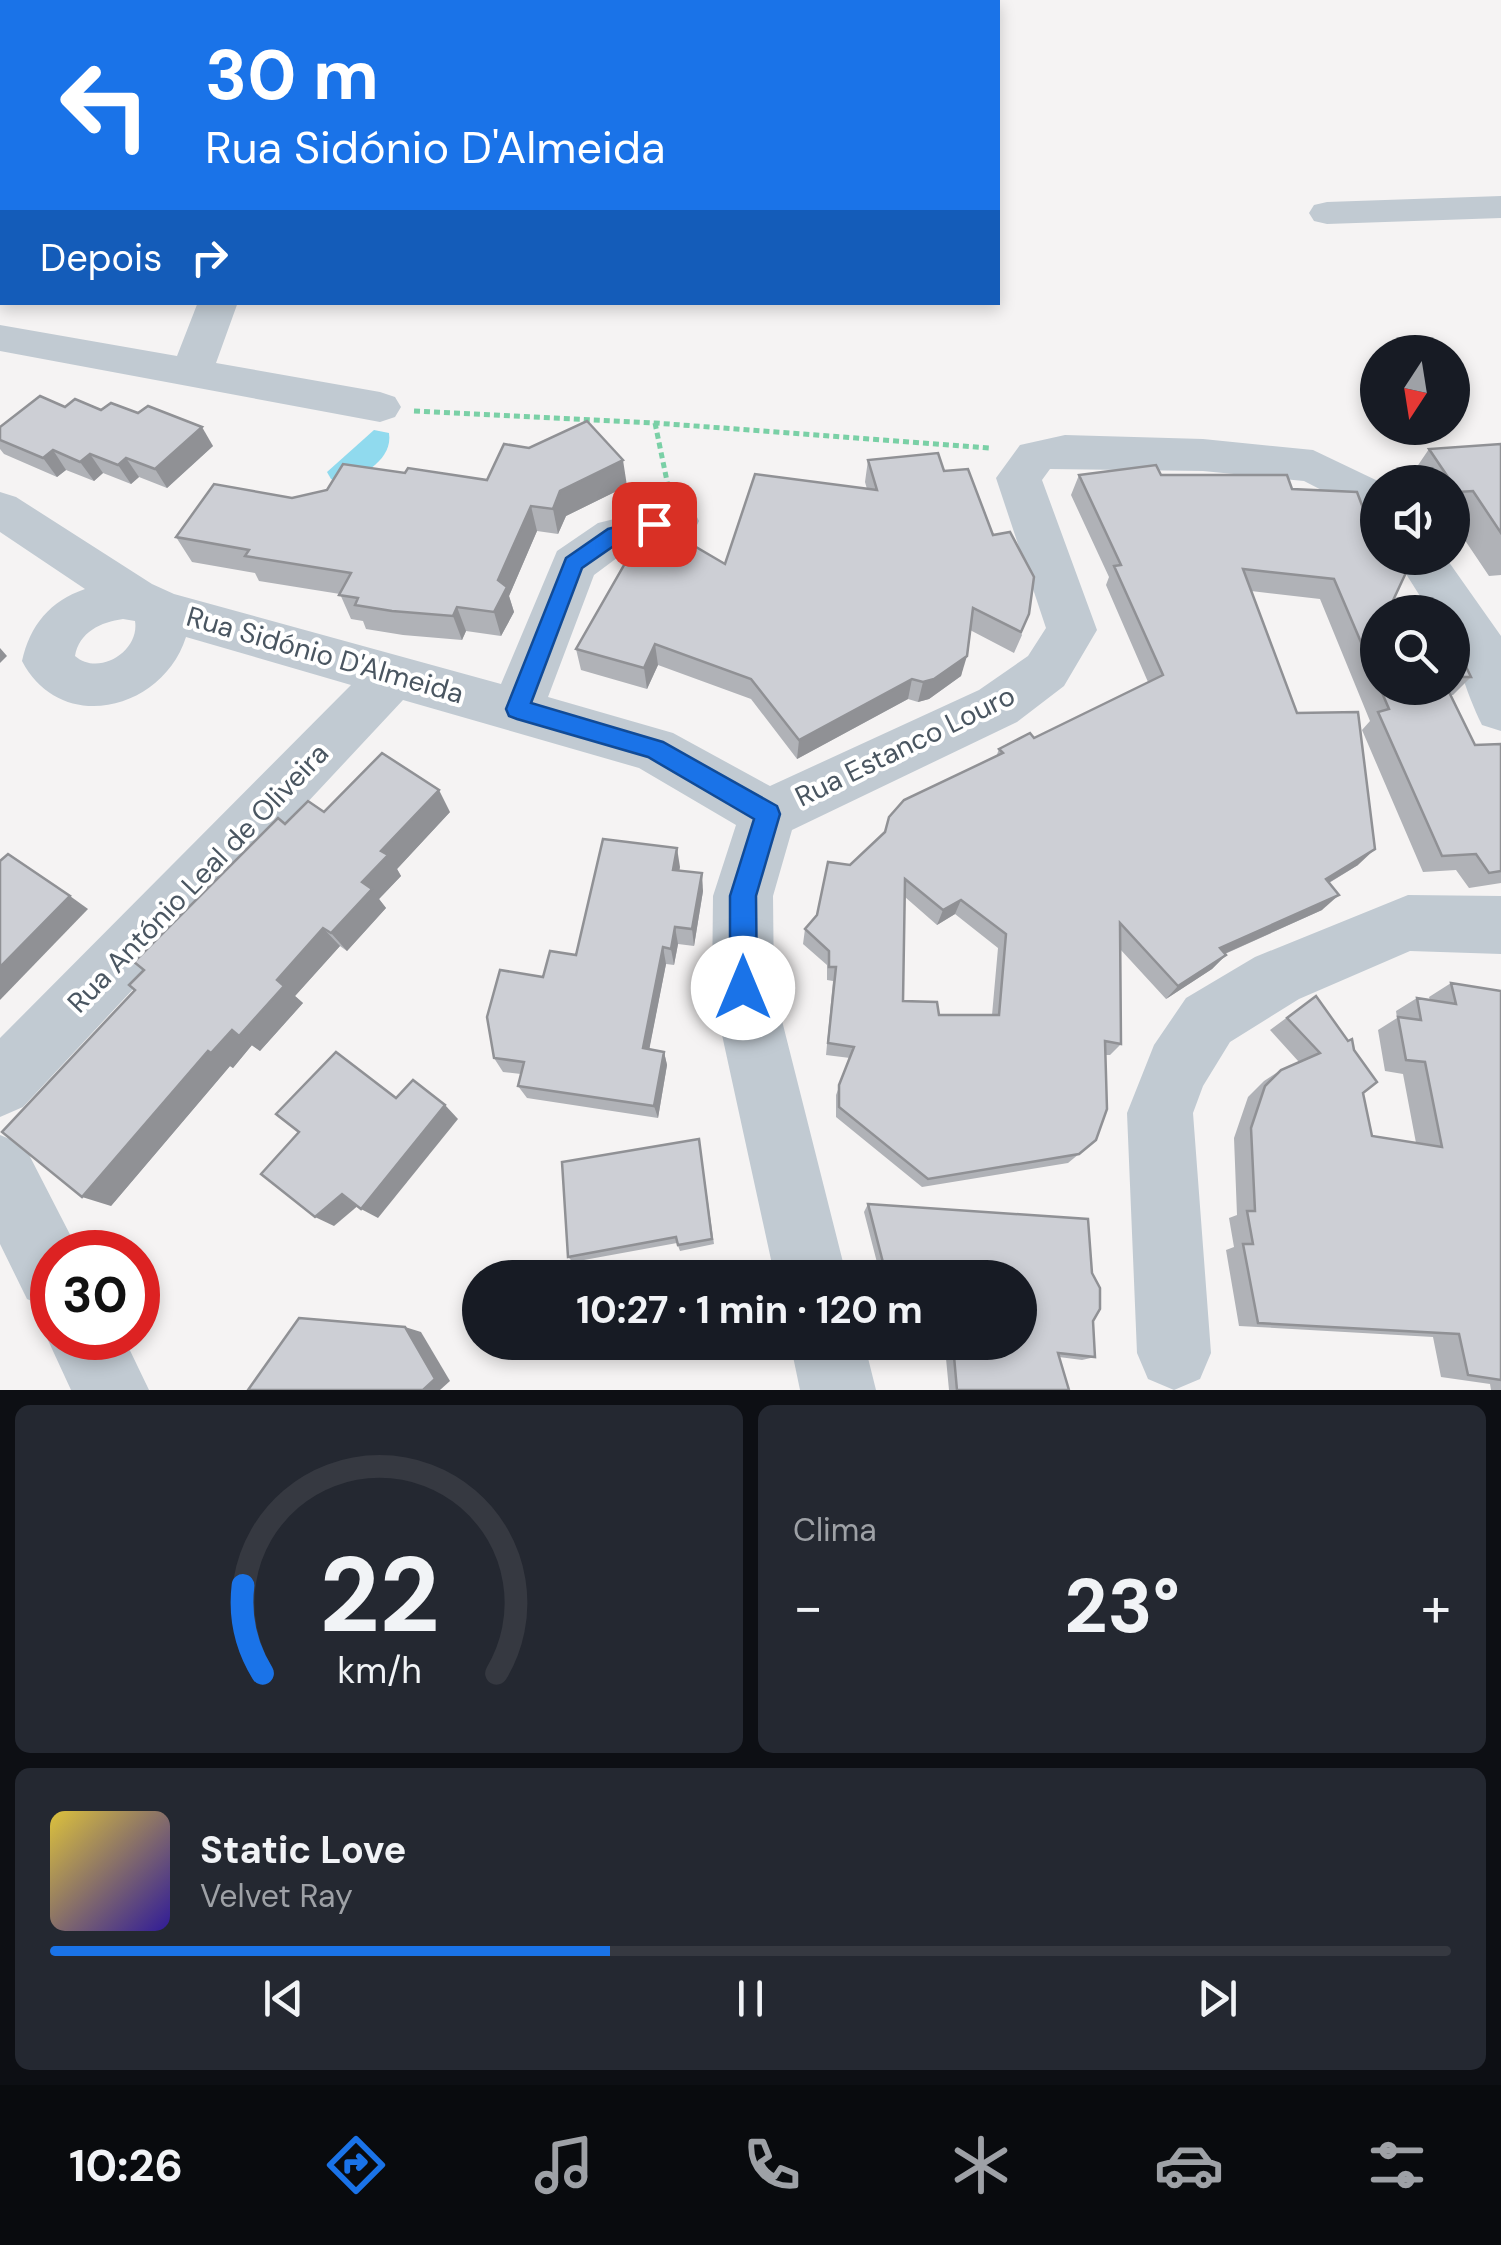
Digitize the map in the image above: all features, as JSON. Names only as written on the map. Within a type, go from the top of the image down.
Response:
[{"type":"street","points":[[1327,213],[1501,207]]},
{"type":"street","points":[[192,372],[217,305]]},
{"type":"street","points":[[8,326],[192,372],[380,406]]},
{"type":"street","points":[[1036,456],[1065,451],[1203,455],[1313,466],[1360,492]]},
{"type":"street","name":"Rua Estanco Louro","points":[[807,1260],[743,988],[743,896],[768,814],[998,706],[1046,671],[1072,630],[1020,478],[1036,456]]},
{"type":"street","name":"Rua Sidónio D'Almeida","points":[[0,508],[148,604],[654,749],[768,814]]},
{"type":"street","points":[[517,709],[574,564],[615,535],[676,521]]},
{"type":"street","points":[[1432,575],[1482,649],[1501,709]]},
{"type":"street","name":"Rua António Leal de Oliveira","points":[[0,1084],[396,673]]},
{"type":"street","points":[[1174,1353],[1160,1113],[1177,1068],[1208,1020],[1277,978],[1408,924],[1501,925]]},
{"type":"street","points":[[0,1169],[30,1230]]},
{"type":"street","points":[[95,1360],[111,1390]]},
{"type":"street","points":[[830,1360],[838,1390]]},
{"type":"path","points":[[380,406],[453,416],[655,423],[973,446],[1036,456]]},
{"type":"path","points":[[655,423],[676,521]]},
{"type":"water","points":[[374,430],[389,433],[382,458],[344,484],[331,479],[327,472]]},
{"type":"building","points":[[40,396],[65,407],[75,399],[101,410],[111,403],[138,413],[148,406],[202,427],[155,469],[126,458],[118,465],[90,454],[80,462],[53,450],[43,458],[0,440],[0,427]]},
{"type":"building","points":[[587,421],[623,460],[560,491],[553,509],[531,506],[498,580],[507,587],[494,612],[457,607],[453,616],[355,605],[358,598],[339,595],[351,573],[245,556],[249,550],[176,537],[214,484],[292,498],[327,490],[343,464],[405,473],[408,468],[487,480],[504,444],[529,448]]},
{"type":"building","points":[[1501,444],[1501,533],[1470,491],[1470,465],[1440,465],[1429,449]]},
{"type":"building","points":[[938,453],[944,471],[968,469],[993,535],[1010,532],[1034,577],[1029,614],[1021,632],[973,608],[967,656],[934,679],[912,679],[799,740],[751,679],[655,644],[644,668],[576,649],[631,553],[644,556],[646,550],[663,555],[672,538],[725,564],[755,474],[877,490],[868,460]]},
{"type":"building","points":[[1156,465],[1161,475],[1287,475],[1292,489],[1357,492],[1360,575],[1405,575],[1396,595],[1360,595],[1360,640],[1334,579],[1243,569],[1297,713],[1358,712],[1375,849],[1326,879],[1339,895],[1220,948],[1226,955],[1178,986],[1120,923],[1121,1044],[1105,1041],[1107,1109],[1096,1140],[1079,1154],[928,1179],[839,1107],[839,1085],[854,1047],[828,1043],[836,967],[829,967],[829,951],[805,929],[817,915],[828,862],[850,865],[885,832],[889,817],[904,800],[1003,753],[999,749],[1030,733],[1034,738],[1163,675],[1114,566],[1121,565],[1079,475]],"holes":[[[905,879],[943,910],[961,900],[1006,934],[999,1015],[939,1015],[937,1002],[903,1001]]]},
{"type":"building","points":[[1387,705],[1455,705],[1475,745],[1501,744],[1501,871],[1489,873],[1476,854],[1442,856],[1378,712],[1389,709]]},
{"type":"building","points":[[382,753],[439,790],[381,851],[388,855],[362,882],[372,889],[331,933],[323,928],[277,980],[284,986],[239,1036],[232,1030],[211,1053],[208,1051],[82,1197],[2,1132],[135,990],[129,985],[144,970],[134,962],[278,818],[285,824],[308,801],[324,812]]},
{"type":"building","points":[[603,839],[677,848],[673,870],[702,873],[692,929],[675,927],[671,949],[663,947],[643,1048],[664,1052],[654,1106],[518,1086],[524,1062],[494,1058],[487,1017],[500,970],[543,977],[550,951],[576,955]]},
{"type":"building","points":[[8,854],[70,896],[0,967],[0,861]]},
{"type":"building","points":[[1451,983],[1501,991],[1501,1380],[1468,1375],[1459,1334],[1258,1323],[1243,1244],[1253,1244],[1247,1211],[1255,1211],[1251,1128],[1265,1086],[1281,1070],[1320,1053],[1287,1018],[1316,996],[1348,1041],[1352,1039],[1354,1050],[1377,1082],[1363,1093],[1372,1136],[1442,1147],[1425,1062],[1406,1060],[1398,1017],[1421,1020],[1417,998],[1456,1004]]},
{"type":"building","points":[[336,1052],[396,1098],[413,1080],[445,1105],[361,1209],[342,1194],[315,1217],[261,1174],[299,1132],[276,1114]]},
{"type":"building","points":[[699,1139],[712,1239],[678,1245],[676,1237],[568,1257],[562,1162]]},
{"type":"building","points":[[868,1204],[1088,1219],[1092,1273],[1100,1288],[1100,1309],[1093,1321],[1095,1357],[1058,1353],[1069,1390],[957,1390],[954,1360],[1037,1360],[1037,1260],[882,1260]]},
{"type":"building","points":[[299,1318],[405,1327],[435,1379],[423,1390],[248,1390]]},
{"type":"route","points":[[654,524],[615,535],[574,564],[517,709],[654,749],[768,814],[743,896],[743,988]]}]
